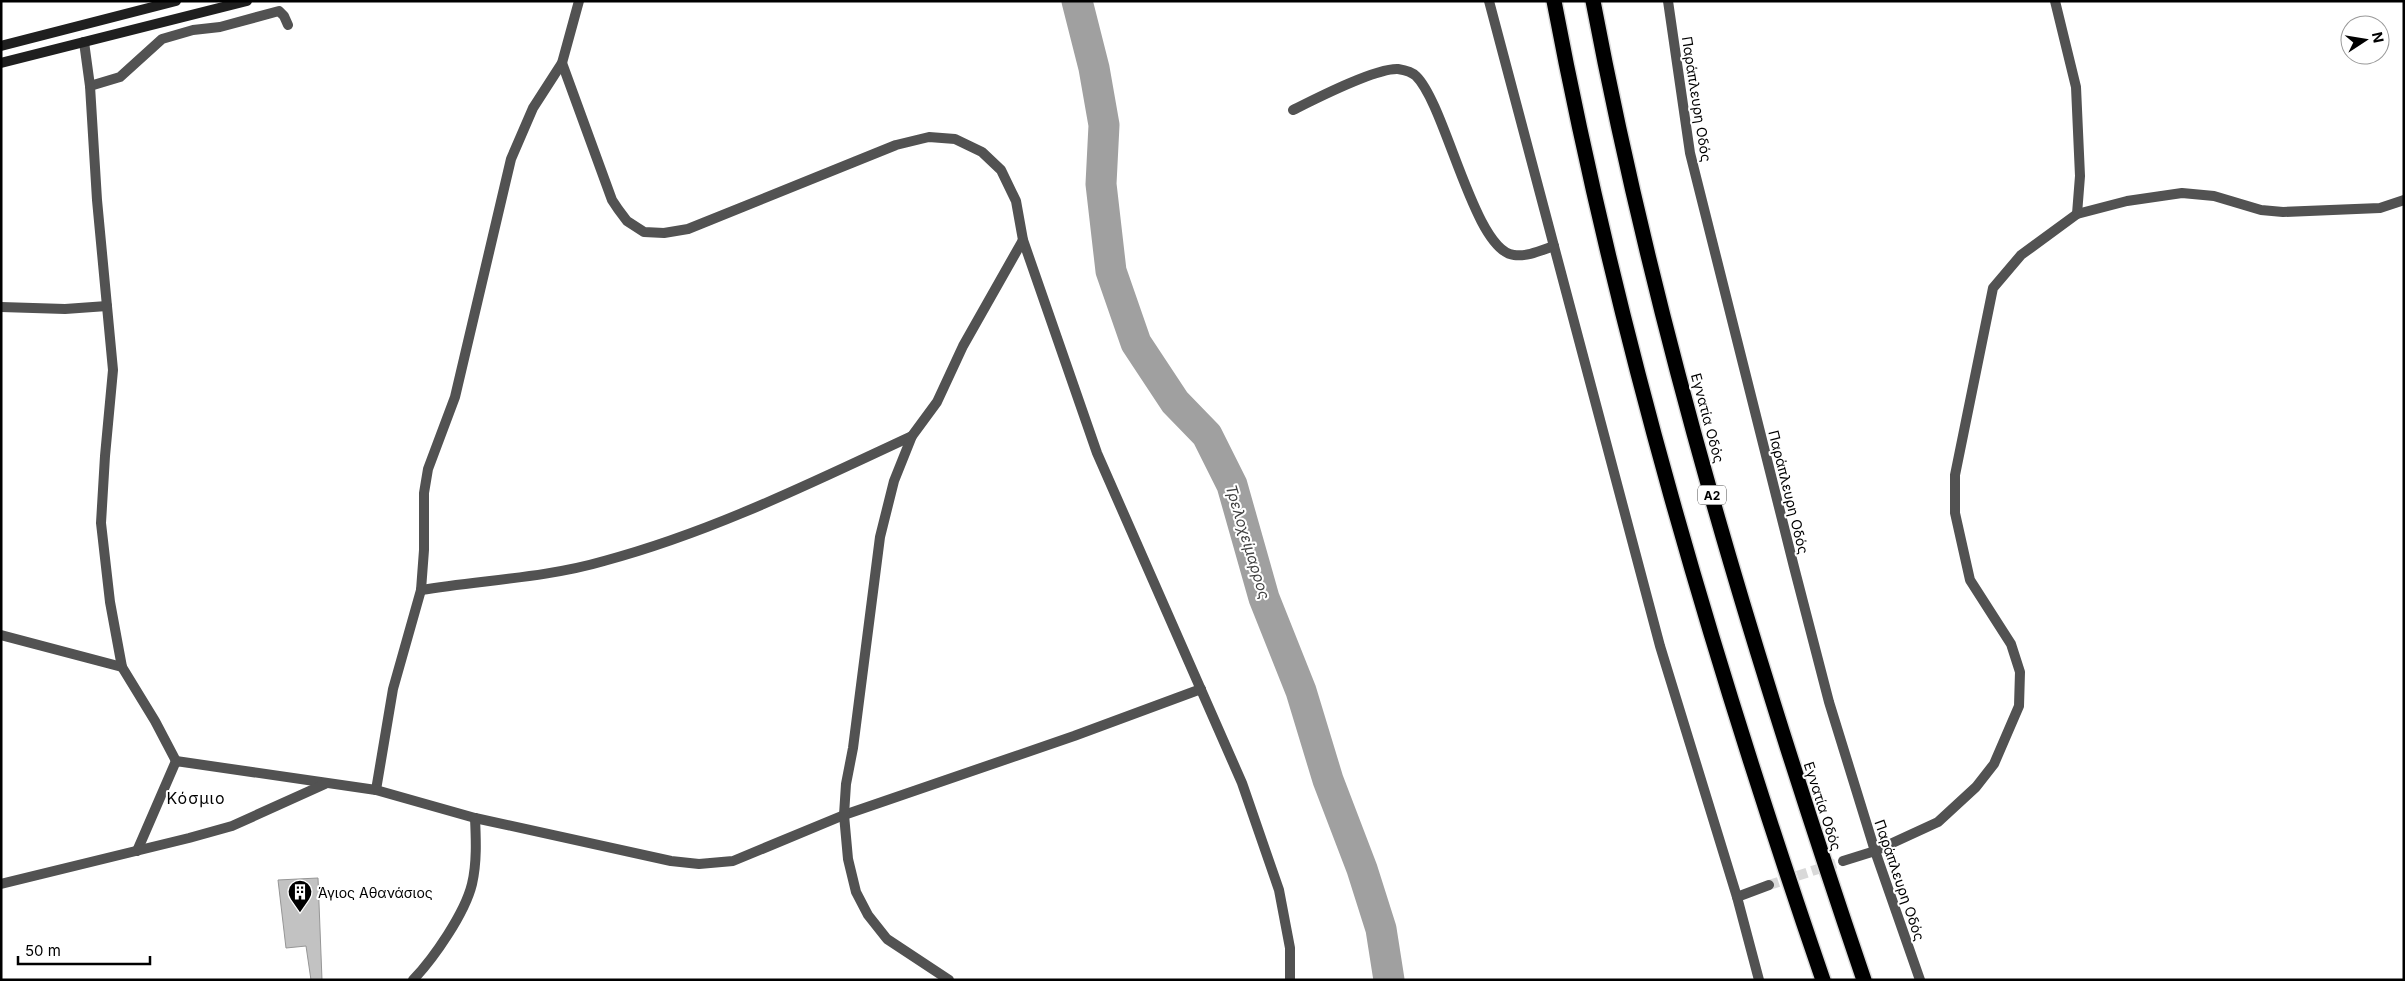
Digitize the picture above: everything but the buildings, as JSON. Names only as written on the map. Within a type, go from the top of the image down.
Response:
[{"type":"highway","points":[[1554,1],[1568,74],[1611,265],[1662,462],[1720,663],[1782,860],[1823,980]]},
{"type":"highway","name":"Εγνατία Οδός","points":[[1593,1],[1648,255],[1702,460],[1756,649],[1819,849],[1864,980]]},
{"type":"main road","points":[[1,46],[176,1]]},
{"type":"main road","points":[[1,63],[247,1]]},
{"type":"street","points":[[376,790],[393,688],[421,590],[426,481],[433,453],[455,397],[509,166],[529,117],[562,63],[579,1]]},
{"type":"street","points":[[1489,1],[1660,646],[1737,896],[1758,980]]},
{"type":"street","name":"Παράπλευρη Οδός","points":[[1668,1],[1690,153],[1794,567],[1830,702],[1875,851],[1920,980]]},
{"type":"street","points":[[2055,1],[2076,87],[2080,176],[2078,214]]},
{"type":"street","points":[[90,86],[120,77],[162,39],[193,30],[220,27],[279,11],[284,16],[288,25]]},
{"type":"street","points":[[159,24],[162,39]]},
{"type":"street","points":[[84,42],[90,86],[97,200],[113,370],[105,456],[102,523],[110,602],[122,667],[155,721],[176,761]]},
{"type":"street","points":[[562,63],[612,200],[628,221],[644,232],[664,234],[688,228],[896,145],[930,137],[955,139],[982,152],[1001,170],[1016,201],[1023,240],[1097,453],[1242,783],[1278,890],[1290,948],[1290,980]]},
{"type":"street","points":[[1293,110],[1326,93],[1377,74],[1397,69],[1414,74],[1422,83],[1492,239],[1501,249],[1513,256],[1528,254],[1554,246]]},
{"type":"street","points":[[1843,861],[1875,851],[1938,822],[1976,787],[1994,764],[2019,706],[2020,672],[2011,644],[1970,580],[1955,513],[1955,475],[1994,288],[2021,255],[2078,214],[2127,201],[2182,193],[2214,196],[2261,210],[2283,212],[2380,208],[2404,200]]},
{"type":"street","points":[[949,980],[893,943],[868,915],[856,892],[848,859],[844,815],[846,784],[853,748],[880,537],[894,481],[912,436],[936,402],[963,346],[1023,240]]},
{"type":"street","points":[[1,307],[65,308],[107,306]]},
{"type":"street","points":[[421,590],[484,580],[530,576],[602,562],[673,540],[784,496],[912,436]]},
{"type":"street","points":[[1,635],[122,667]]},
{"type":"street","points":[[176,761],[376,790],[475,818],[671,861],[699,864],[733,861],[844,815],[1074,736],[1201,688]]},
{"type":"street","points":[[137,851],[176,761]]},
{"type":"street","points":[[1,884],[232,826],[326,783]]},
{"type":"street","points":[[413,980],[429,963],[454,924],[472,885],[476,847],[475,818]]},
{"type":"street","points":[[1737,896],[1769,885]]},
{"type":"waterway","name":"Τρελοχείμαρρος","points":[[1077,1],[1094,68],[1104,125],[1101,184],[1111,271],[1136,343],[1175,402],[1207,435],[1232,485],[1264,598],[1301,691],[1328,780],[1362,869],[1381,929],[1389,980]]},
{"type":"tunnel","points":[[1769,885],[1843,861]]},
{"type":"place","name":"Άγιος Αθανάσιος","points":[[300,913]]},
{"type":"district","name":"Κόσμιο","points":[[196,798]]}]
